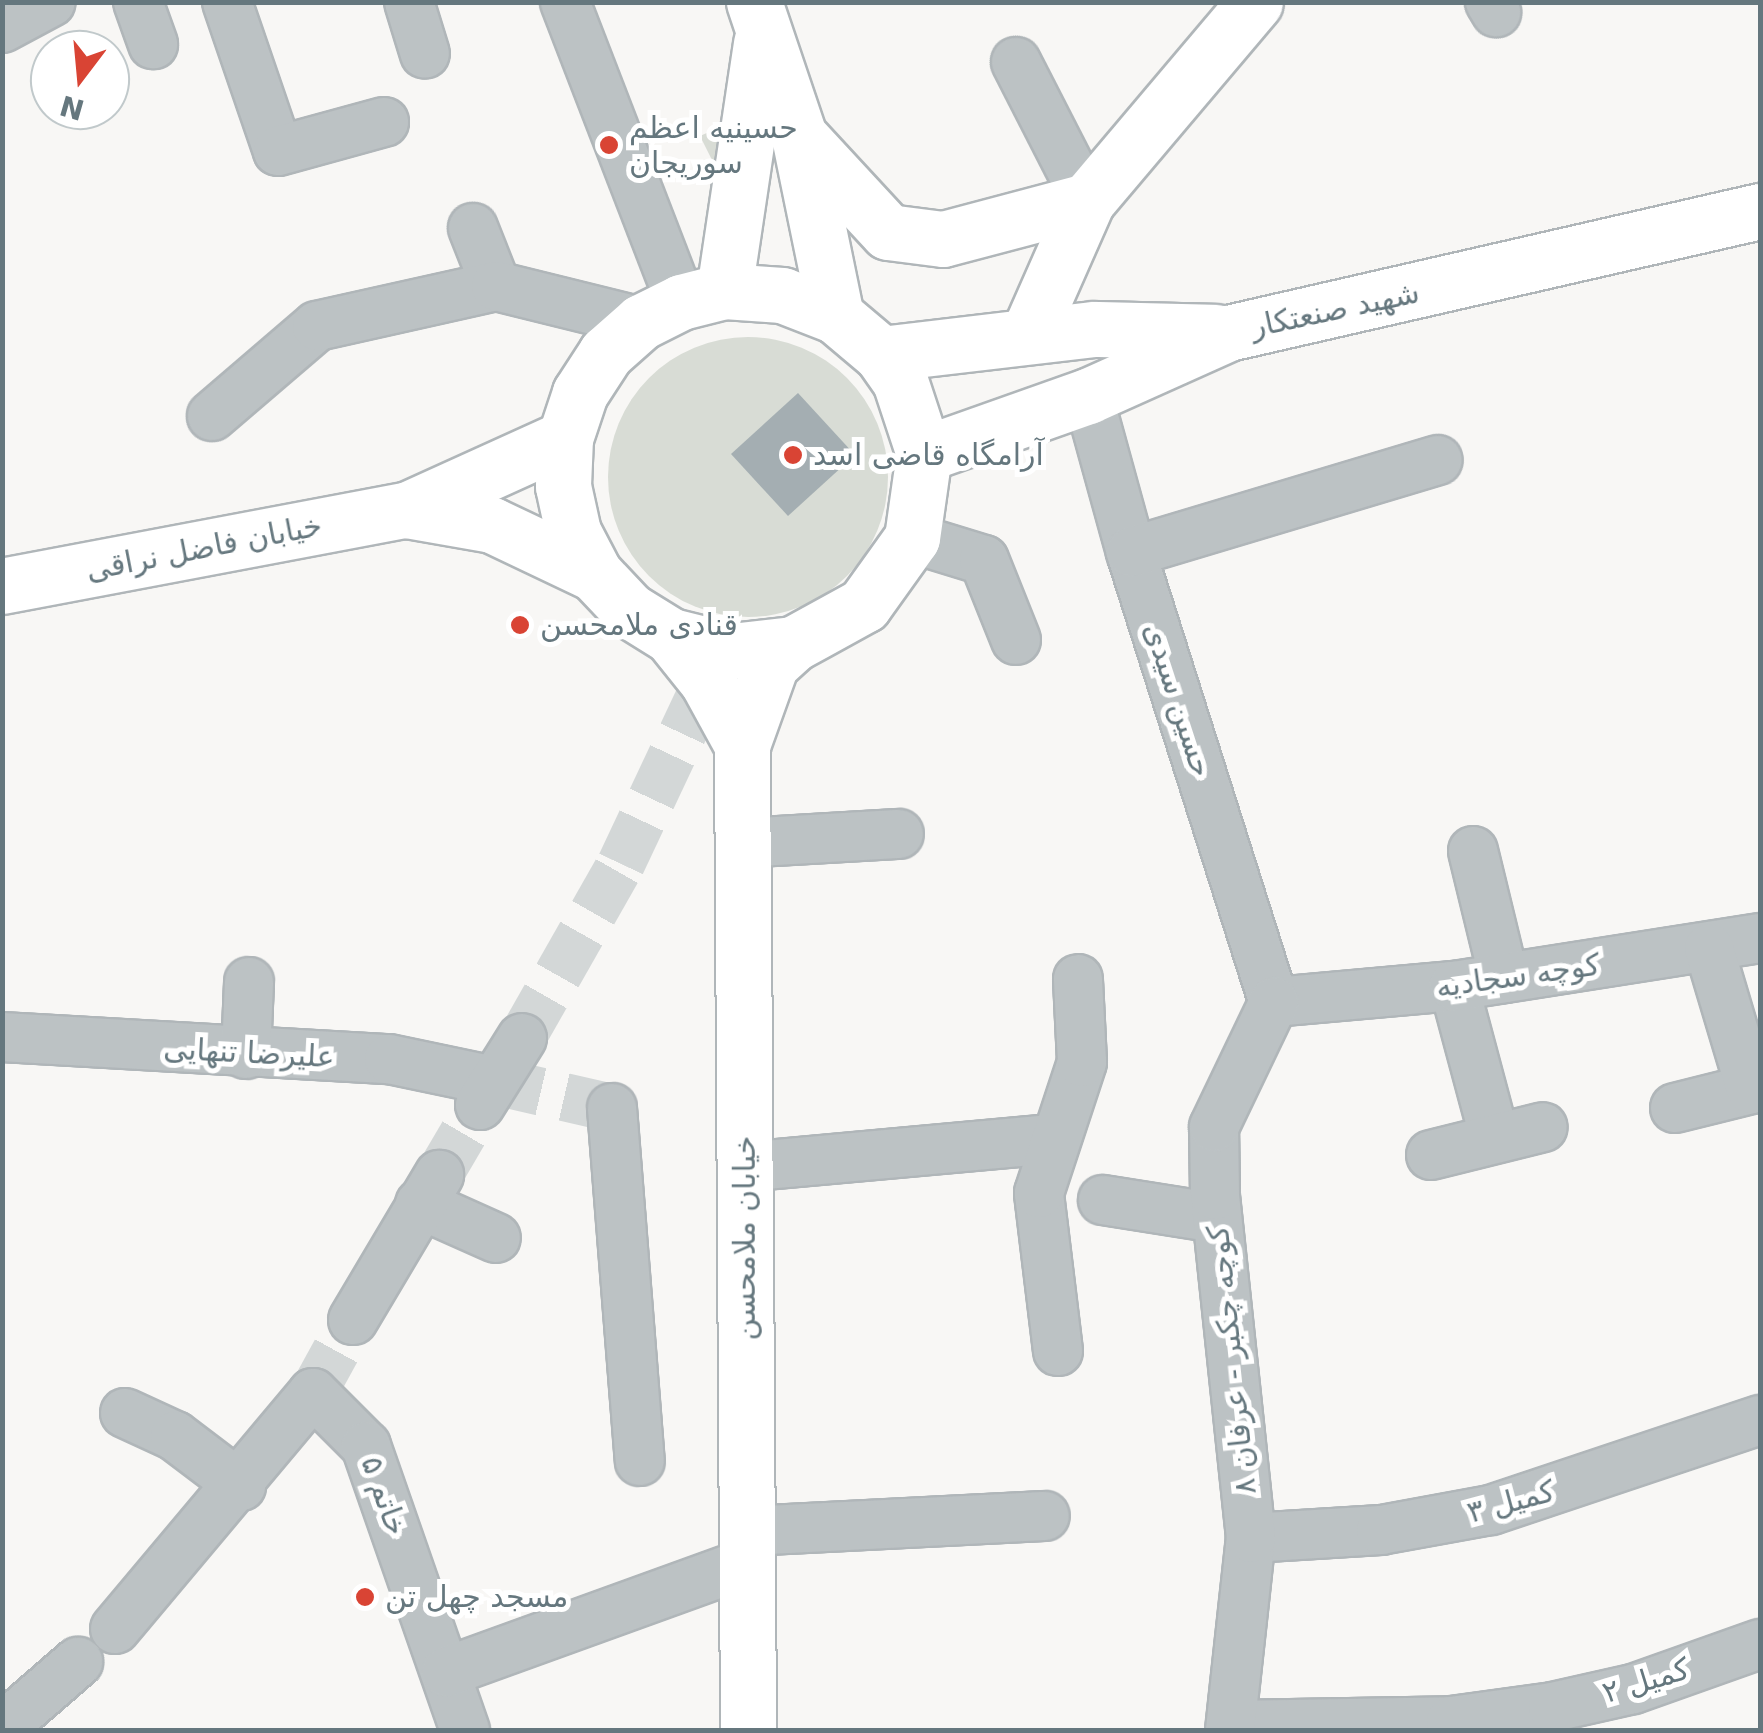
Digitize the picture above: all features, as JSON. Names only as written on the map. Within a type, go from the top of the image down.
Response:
[{"type":"main road","points":[[1028,335],[1087,201],[1242,8]]},
{"type":"main road","points":[[682,305],[758,19]]},
{"type":"main road","points":[[758,19],[799,136],[836,316]]},
{"type":"main road","points":[[799,136],[888,232],[943,239],[1087,201]]},
{"type":"main road","name":"شهید صنعتکار","points":[[924,454],[1088,396],[1228,332],[1759,218]]},
{"type":"main road","points":[[742,745],[771,664],[793,644],[864,606],[912,538],[922,496],[924,454],[914,412],[880,354],[836,316],[782,295],[682,305],[606,353],[580,393],[566,438],[563,486],[573,532],[596,574],[629,610],[671,636],[732,651],[793,644]]},
{"type":"main road","points":[[880,354],[1096,329],[1228,332]]},
{"type":"main road","points":[[406,510],[566,438]]},
{"type":"main road","points":[[406,510],[492,525],[596,574]]},
{"type":"main road","name":"خیابان فاضل نراقی","points":[[2,586],[406,510]]},
{"type":"main road","points":[[671,636],[706,681],[742,745]]},
{"type":"main road","name":"خیابان ملامحسن","points":[[742,745],[748,1730]]},
{"type":"street","points":[[2,28],[51,2]]},
{"type":"street","points":[[226,2],[278,151],[384,122]]},
{"type":"street","points":[[212,416],[317,326],[496,286],[682,305],[564,2]]},
{"type":"street","points":[[400,4],[425,54]]},
{"type":"street","points":[[1016,62],[1087,201]]},
{"type":"street","points":[[473,228],[496,286]]},
{"type":"street","name":"حسین سیدی","points":[[1088,396],[1130,552],[1274,1002]]},
{"type":"street","points":[[1130,552],[1437,460]]},
{"type":"street","points":[[912,538],[984,560],[1016,640]]},
{"type":"street","points":[[742,842],[899,834]]},
{"type":"street","points":[[1472,850],[1504,978]]},
{"type":"street","name":"کوچه سجادیه","points":[[1274,1002],[1454,986],[1760,938]]},
{"type":"street","points":[[1675,1108],[1751,1088],[1709,948]]},
{"type":"street","points":[[1058,1351],[1039,1193],[1053,1139],[1082,1062],[1078,979]]},
{"type":"street","points":[[246,1054],[249,982]]},
{"type":"street","points":[[1454,986],[1495,1140]]},
{"type":"street","name":"کوچه چکبر - عرفان ۸","points":[[1230,1728],[1251,1538],[1217,1218],[1214,1127],[1274,1002]]},
{"type":"street","name":"علیرضا تنهایی","points":[[2,1037],[246,1054],[389,1059],[488,1093],[522,1038]]},
{"type":"street","points":[[612,1108],[640,1461]]},
{"type":"street","points":[[1432,1155],[1543,1127]]},
{"type":"street","points":[[744,1167],[1053,1139]]},
{"type":"street","points":[[353,1320],[430,1190],[496,1238]]},
{"type":"street","points":[[1103,1200],[1217,1218]]},
{"type":"street","name":"خاتم ۵","points":[[241,1486],[313,1393],[366,1446],[465,1730]]},
{"type":"street","points":[[115,1628],[241,1486],[187,1444],[125,1413]]},
{"type":"street","name":"کمیل ۳","points":[[1251,1538],[1380,1530],[1491,1510],[1760,1420]]},
{"type":"street","points":[[446,1672],[747,1547],[1045,1516]]},
{"type":"street","name":"کمیل ۲","points":[[1230,1728],[1451,1722],[1553,1707],[1632,1688],[1760,1644]]},
{"type":"street","points":[[2,1728],[78,1662]]},
{"type":"shaded area","points":[[736,120],[716,168],[700,136]]},
{"type":"shaded area","points":[[748,337],[802,347],[847,378],[878,423],[888,477],[878,531],[847,576],[802,607],[748,617],[694,607],[649,576],[618,531],[608,477],[618,423],[649,378],[694,347]]},
{"type":"building","name":"آرامگاه قاضی اسد","points":[[798,393],[855,455],[788,516],[731,454]]},
{"type":"tunnel","points":[[522,1038],[621,864],[707,681]]},
{"type":"tunnel","points":[[494,1081],[612,1108]]},
{"type":"tunnel","points":[[439,1175],[480,1105]]},
{"type":"tunnel","points":[[313,1393],[353,1320]]},
{"type":"place","name":"حسینیه اعظم سوریجان","points":[[609,145]]},
{"type":"place","name":"آرامگاه قاضی اسد","points":[[793,455]]},
{"type":"place","name":"قنادی ملامحسن","points":[[520,625]]},
{"type":"place","name":"مسجد چهل تن","points":[[365,1597]]}]
